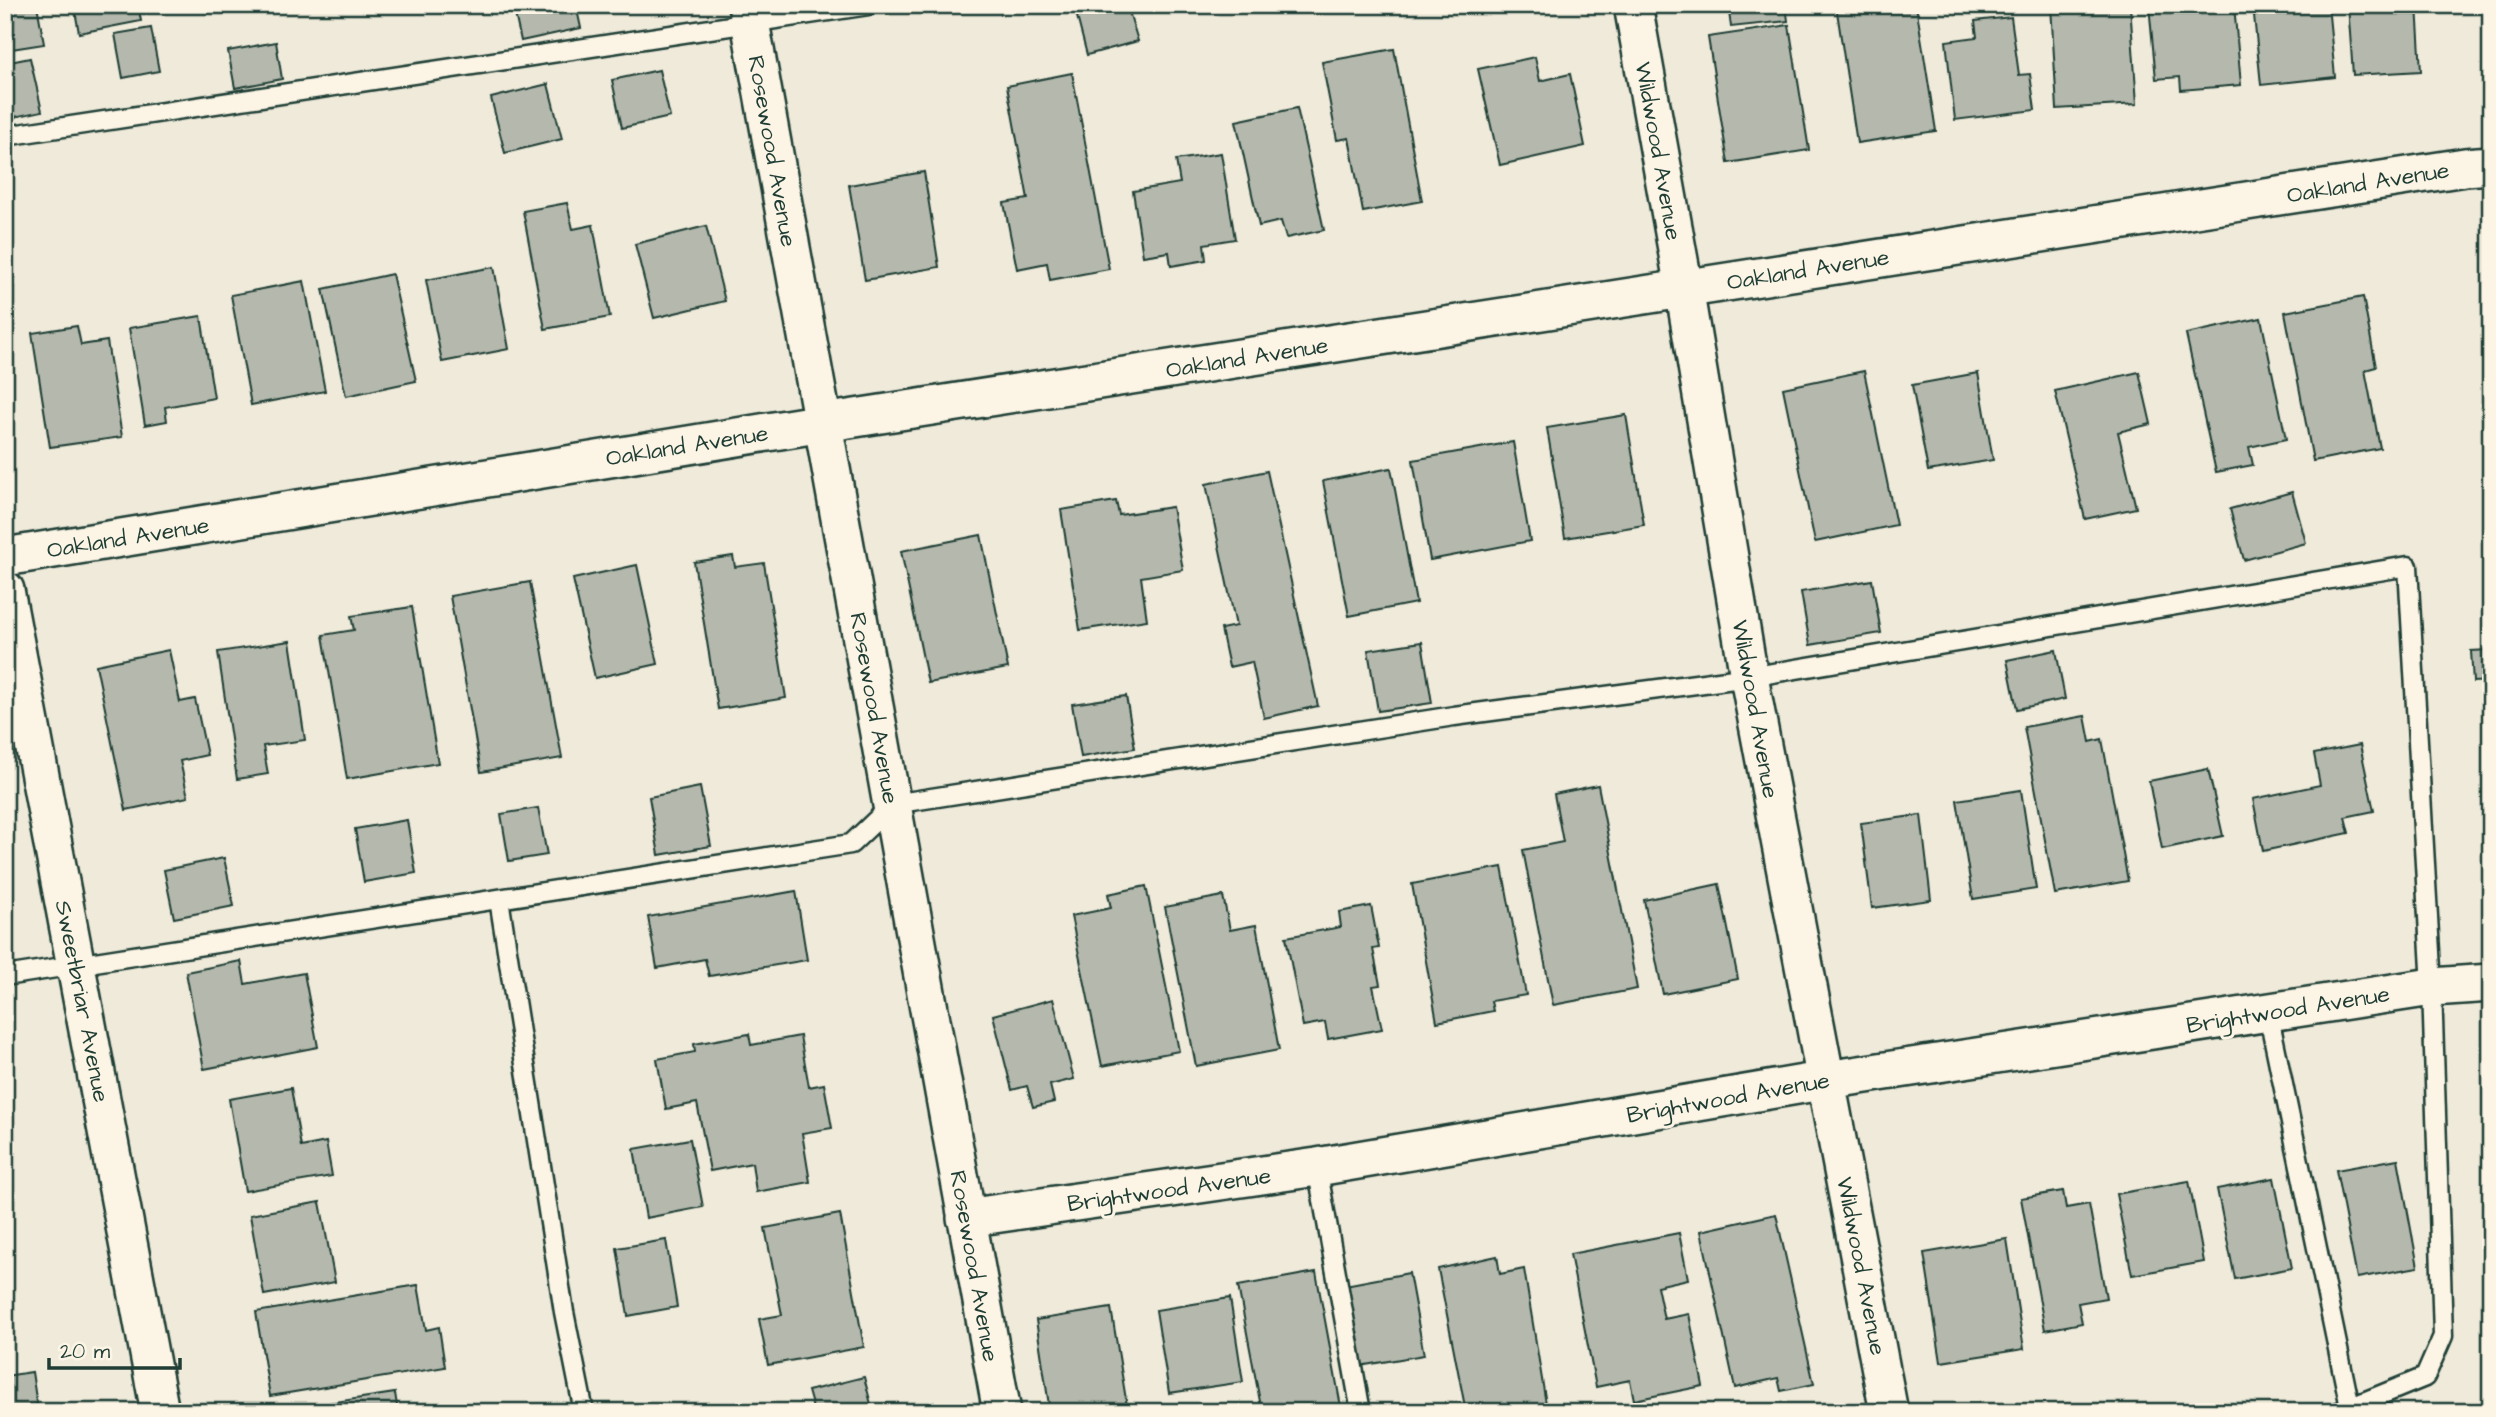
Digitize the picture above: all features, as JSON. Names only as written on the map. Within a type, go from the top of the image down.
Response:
[{"type":"street","name":"Wildwood Avenue","points":[[1633,5],[1684,288],[1749,677],[1889,1412]]},
{"type":"street","name":"Rosewood Avenue","points":[[748,14],[1002,1412]]},
{"type":"street","name":"Oakland Avenue","points":[[5,557],[823,423],[2491,165]]},
{"type":"street","name":"Sweetbriar Avenue","points":[[5,590],[160,1412]]},
{"type":"street","name":"Brightwood Avenue","points":[[966,1218],[1317,1167],[1827,1080],[2268,1012],[2432,987],[2491,983]]},
{"type":"lane","points":[[5,136],[748,14],[869,5]]},
{"type":"lane","points":[[5,976],[851,844],[893,804],[1454,716],[1749,677],[2408,566],[2432,987],[2443,1336],[2425,1377],[2344,1410],[2268,1012]]},
{"type":"lane","points":[[499,899],[564,1312],[584,1412]]},
{"type":"lane","points":[[1317,1167],[1361,1412]]},
{"type":"building","points":[[5,5],[37,5],[44,44],[5,50]]},
{"type":"building","points":[[74,5],[138,5],[141,21],[79,33]]},
{"type":"building","points":[[513,5],[576,5],[581,28],[521,41]]},
{"type":"building","points":[[1074,5],[1127,5],[1138,41],[1087,55]]},
{"type":"building","points":[[1728,5],[1786,5],[1788,21],[1731,27]]},
{"type":"building","points":[[1836,5],[1916,5],[1936,131],[1857,143]]},
{"type":"building","points":[[2051,5],[2130,5],[2137,104],[2057,109]]},
{"type":"building","points":[[2149,5],[2234,5],[2241,85],[2181,90],[2180,77],[2156,79]]},
{"type":"building","points":[[2253,5],[2328,5],[2335,77],[2261,85]]},
{"type":"building","points":[[2348,5],[2417,5],[2421,71],[2353,75]]},
{"type":"building","points":[[2011,17],[2019,75],[2030,74],[2035,110],[1955,120],[1946,41],[1977,37],[1975,21]]},
{"type":"building","points":[[1789,25],[1809,150],[1728,163],[1708,37]]},
{"type":"building","points":[[151,28],[159,71],[123,78],[115,34]]},
{"type":"building","points":[[276,42],[282,79],[235,88],[228,51]]},
{"type":"building","points":[[1394,49],[1422,201],[1363,212],[1349,138],[1337,140],[1322,62]]},
{"type":"building","points":[[1535,57],[1540,81],[1570,74],[1585,146],[1500,165],[1478,69]]},
{"type":"building","points":[[30,58],[42,111],[5,119],[5,63]]},
{"type":"building","points":[[659,70],[670,117],[622,128],[612,80]]},
{"type":"building","points":[[1072,73],[1109,269],[1050,280],[1047,263],[1017,269],[1004,203],[1028,199],[1007,86]]},
{"type":"building","points":[[548,84],[562,139],[505,153],[491,98]]},
{"type":"building","points":[[1297,108],[1324,230],[1286,238],[1281,221],[1259,226],[1236,121]]},
{"type":"building","points":[[1221,153],[1235,239],[1204,244],[1206,260],[1171,266],[1169,252],[1143,256],[1133,191],[1180,183],[1176,160]]},
{"type":"building","points":[[924,172],[939,267],[865,280],[849,185]]},
{"type":"building","points":[[567,203],[573,229],[593,225],[610,317],[545,329],[523,211]]},
{"type":"building","points":[[706,226],[725,301],[654,318],[635,244]]},
{"type":"building","points":[[494,267],[509,349],[442,362],[426,280]]},
{"type":"building","points":[[392,274],[416,381],[346,396],[323,289]]},
{"type":"building","points":[[304,281],[325,391],[251,405],[231,295]]},
{"type":"building","points":[[2363,297],[2376,367],[2365,370],[2380,448],[2313,461],[2285,312]]},
{"type":"building","points":[[201,316],[214,398],[165,407],[167,421],[145,425],[129,328]]},
{"type":"building","points":[[2261,318],[2286,439],[2249,447],[2253,465],[2216,472],[2186,334]]},
{"type":"building","points":[[77,326],[81,345],[107,341],[122,437],[50,447],[32,333]]},
{"type":"building","points":[[1864,371],[1896,525],[1815,542],[1783,388]]},
{"type":"building","points":[[2139,372],[2151,424],[2118,432],[2136,508],[2085,519],[2055,391]]},
{"type":"building","points":[[1978,373],[1993,460],[1928,471],[1912,385]]},
{"type":"building","points":[[1626,415],[1644,525],[1565,538],[1547,428]]},
{"type":"building","points":[[1513,442],[1530,541],[1430,560],[1413,460]]},
{"type":"building","points":[[1391,468],[1416,603],[1349,616],[1323,481]]},
{"type":"building","points":[[1267,471],[1318,706],[1264,718],[1252,662],[1229,667],[1221,629],[1236,626],[1206,484]]},
{"type":"building","points":[[2292,492],[2306,543],[2244,560],[2230,509]]},
{"type":"building","points":[[1116,501],[1119,515],[1172,507],[1183,570],[1141,577],[1147,620],[1080,630],[1061,510]]},
{"type":"building","points":[[981,535],[1008,668],[928,683],[901,551]]},
{"type":"building","points":[[733,556],[735,567],[764,563],[786,698],[718,709],[694,562]]},
{"type":"building","points":[[637,565],[658,664],[595,678],[573,579]]},
{"type":"building","points":[[1872,580],[1881,633],[1810,645],[1801,592]]},
{"type":"building","points":[[530,582],[562,758],[481,772],[450,596]]},
{"type":"building","points":[[412,607],[438,763],[347,779],[323,635],[354,630],[351,616]]},
{"type":"building","points":[[2489,627],[2491,681],[2473,682],[2471,651],[2489,650]]},
{"type":"building","points":[[290,641],[305,740],[263,746],[268,774],[237,779],[218,652]]},
{"type":"building","points":[[1422,642],[1432,703],[1378,711],[1368,650]]},
{"type":"building","points":[[169,650],[180,702],[195,699],[207,755],[180,761],[188,797],[126,810],[96,665]]},
{"type":"building","points":[[2056,650],[2065,699],[2017,709],[2007,660]]},
{"type":"building","points":[[1126,696],[1135,748],[1081,757],[1072,704]]},
{"type":"building","points":[[2085,716],[2090,742],[2102,739],[2128,881],[2055,894],[2024,727]]},
{"type":"building","points":[[2360,745],[2374,811],[2345,817],[2349,833],[2263,851],[2253,799],[2320,785],[2314,754]]},
{"type":"building","points":[[2208,769],[2223,836],[2162,849],[2149,781]]},
{"type":"building","points":[[1598,785],[1637,989],[1553,1005],[1523,850],[1563,842],[1554,794]]},
{"type":"building","points":[[700,787],[711,846],[659,855],[649,797]]},
{"type":"building","points":[[2021,790],[2036,889],[1973,899],[1957,800]]},
{"type":"building","points":[[538,808],[547,855],[509,861],[501,814]]},
{"type":"building","points":[[1921,815],[1931,900],[1872,908],[1861,823]]},
{"type":"building","points":[[407,820],[416,873],[364,882],[355,829]]},
{"type":"building","points":[[224,858],[234,906],[174,918],[164,870]]},
{"type":"building","points":[[1502,867],[1526,995],[1491,1001],[1493,1011],[1437,1022],[1412,884]]},
{"type":"building","points":[[1719,884],[1738,979],[1663,994],[1644,900]]},
{"type":"building","points":[[1146,886],[1179,1051],[1102,1066],[1071,916],[1111,908],[1108,894]]},
{"type":"building","points":[[796,891],[807,960],[709,976],[705,959],[657,968],[648,917]]},
{"type":"building","points":[[1223,896],[1230,930],[1256,925],[1279,1050],[1196,1066],[1165,907]]},
{"type":"building","points":[[1371,906],[1379,948],[1373,949],[1380,985],[1373,986],[1382,1029],[1328,1039],[1325,1022],[1303,1026],[1286,937],[1341,927],[1339,912]]},
{"type":"building","points":[[241,961],[245,984],[304,973],[318,1047],[204,1069],[186,972]]},
{"type":"building","points":[[1053,999],[1074,1079],[1050,1085],[1054,1102],[1033,1107],[1027,1086],[1012,1090],[993,1015]]},
{"type":"building","points":[[749,1034],[751,1045],[800,1036],[809,1087],[824,1084],[832,1128],[802,1133],[810,1182],[756,1192],[752,1163],[710,1171],[697,1103],[666,1109],[657,1059],[695,1052],[694,1044]]},
{"type":"building","points":[[291,1088],[301,1147],[326,1142],[332,1176],[245,1191],[229,1099]]},
{"type":"building","points":[[690,1139],[703,1207],[646,1218],[634,1149]]},
{"type":"building","points":[[2398,1159],[2418,1267],[2357,1278],[2336,1170]]},
{"type":"building","points":[[2274,1178],[2292,1268],[2235,1279],[2217,1189]]},
{"type":"building","points":[[2189,1181],[2204,1262],[2132,1275],[2116,1194]]},
{"type":"building","points":[[2063,1191],[2066,1208],[2089,1204],[2106,1298],[2078,1303],[2082,1323],[2045,1330],[2021,1198]]},
{"type":"building","points":[[320,1202],[335,1282],[264,1295],[250,1215]]},
{"type":"building","points":[[840,1214],[864,1347],[768,1365],[759,1319],[782,1315],[765,1228]]},
{"type":"building","points":[[1776,1214],[1814,1384],[1781,1391],[1778,1378],[1735,1388],[1701,1231]]},
{"type":"building","points":[[1679,1233],[1688,1279],[1657,1286],[1664,1319],[1689,1314],[1703,1386],[1634,1400],[1630,1380],[1596,1387],[1570,1254]]},
{"type":"building","points":[[2007,1239],[2024,1349],[1941,1362],[1924,1253]]},
{"type":"building","points":[[666,1240],[677,1307],[628,1316],[617,1248]]},
{"type":"building","points":[[1497,1256],[1500,1274],[1524,1269],[1547,1410],[1466,1412],[1438,1269]]},
{"type":"building","points":[[1316,1272],[1342,1412],[1262,1412],[1238,1286]]},
{"type":"building","points":[[1409,1273],[1424,1355],[1359,1366],[1345,1285]]},
{"type":"building","points":[[5,1285],[14,1330],[5,1332]]},
{"type":"building","points":[[418,1285],[426,1330],[439,1327],[445,1367],[270,1396],[256,1312]]},
{"type":"building","points":[[1230,1298],[1243,1382],[1169,1393],[1156,1310]]},
{"type":"building","points":[[1111,1308],[1128,1412],[1050,1412],[1036,1320]]},
{"type":"building","points":[[32,1372],[38,1412],[5,1412],[5,1376]]},
{"type":"building","points":[[864,1377],[873,1412],[814,1412],[808,1391]]},
{"type":"building","points":[[395,1393],[398,1412],[289,1412],[289,1409]]}]
